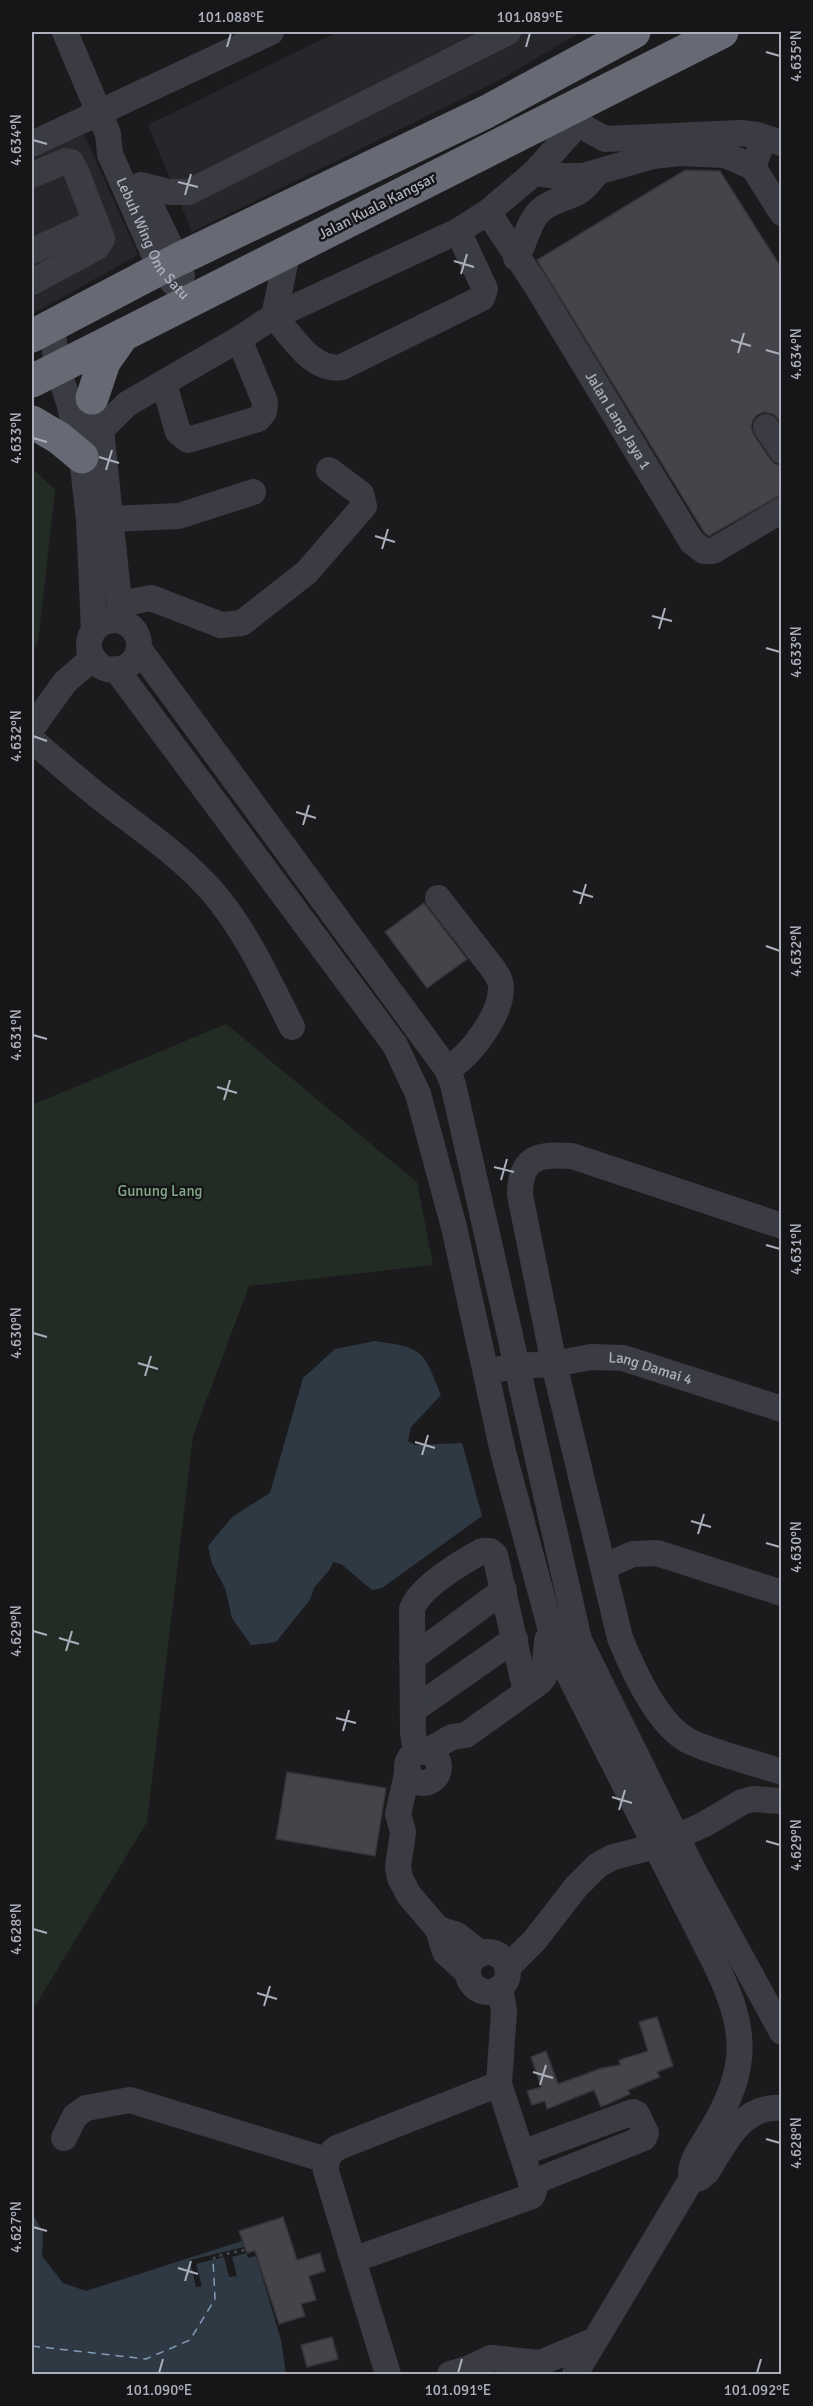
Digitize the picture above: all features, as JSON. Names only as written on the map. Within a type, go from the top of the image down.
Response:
[{"type":"highway","name":"Jalan Kuala Kangsar","points":[[56,369],[288,250],[574,116],[722,32]]},
{"type":"highway","points":[[42,331],[169,264],[486,112],[629,33]]},
{"type":"highway","points":[[486,112],[543,92],[558,94],[574,116]]},
{"type":"highway","points":[[92,398],[104,362],[123,335]]},
{"type":"highway","points":[[32,422],[59,438],[82,457]]},
{"type":"street","points":[[32,144],[103,122],[119,105],[271,32]]},
{"type":"street","points":[[141,185],[170,192],[189,192],[508,32]]},
{"type":"street","name":"Lebuh Wing Onn Satu","points":[[73,34],[103,122],[110,154],[190,301]]},
{"type":"street","points":[[101,430],[127,404],[164,384],[274,316],[458,231],[488,212],[534,173],[574,116],[604,139],[741,133],[757,135],[782,143]]},
{"type":"street","name":"Lebuh Wing Onn Satu","points":[[103,122],[124,149],[141,185],[169,264]]},
{"type":"street","points":[[753,167],[760,149],[757,135]]},
{"type":"street","points":[[534,173],[583,176],[653,156],[680,153],[724,155],[753,167],[782,213]]},
{"type":"street","points":[[32,175],[67,161],[72,164],[102,239],[97,247],[32,282]]},
{"type":"street","points":[[516,258],[524,247],[529,229],[539,211],[551,203],[580,191],[598,171]]},
{"type":"street","name":"Jalan Lang Jaya 1","points":[[488,212],[516,258],[536,285],[692,542],[704,551],[713,551],[782,510]]},
{"type":"street","points":[[32,251],[96,222]]},
{"type":"street","points":[[274,316],[312,358],[324,366],[342,367],[482,298],[485,289],[458,231]]},
{"type":"street","points":[[274,316],[288,250]]},
{"type":"street","points":[[42,331],[69,402],[82,457],[89,520],[94,630],[89,644],[93,658],[103,667],[116,669],[131,663],[139,649]]},
{"type":"street","points":[[164,384],[178,432],[188,441],[258,419],[264,412],[265,402],[239,339]]},
{"type":"street","points":[[56,369],[92,398],[101,430],[120,613],[136,635],[139,649],[447,1069],[453,1084],[579,1640],[666,1841],[734,2007],[741,2039],[737,2071],[729,2097],[691,2166],[691,2180],[575,2374]]},
{"type":"street","points":[[766,427],[782,451]]},
{"type":"street","points":[[94,630],[120,613],[151,598],[221,626],[236,626],[242,623],[307,572],[364,506],[361,494],[329,470]]},
{"type":"street","points":[[111,519],[179,516],[253,492]]},
{"type":"street","points":[[32,728],[65,682],[93,658]]},
{"type":"street","points":[[116,669],[395,1045],[418,1094],[454,1227],[503,1452],[560,1657],[666,1841],[782,2032]]},
{"type":"street","points":[[32,740],[172,852],[210,889],[230,913],[250,946],[292,1028]]},
{"type":"street","points":[[438,898],[494,970],[500,979],[501,987],[499,1002],[486,1028],[460,1062],[447,1069]]},
{"type":"street","points":[[782,1226],[572,1156],[545,1154],[527,1163],[520,1178],[520,1195],[554,1364],[620,1638],[626,1654],[656,1708],[670,1728],[691,1743],[782,1772]]},
{"type":"street","name":"Lang Damai 4","points":[[486,1371],[516,1365],[554,1364],[591,1357],[622,1358],[782,1409]]},
{"type":"street","points":[[475,1963],[445,1952],[438,1929],[409,1895],[400,1878],[398,1867],[403,1832],[413,1819],[424,1790],[424,1765],[413,1710],[412,1609],[416,1599],[426,1589],[480,1551],[488,1550],[495,1555],[526,1692]]},
{"type":"street","points":[[603,1567],[633,1554],[657,1553],[782,1593]]},
{"type":"street","points":[[412,1658],[504,1590]]},
{"type":"street","points":[[424,1765],[460,1747],[466,1735],[544,1677],[547,1640],[552,1634]]},
{"type":"street","points":[[413,1710],[515,1640]]},
{"type":"street","points":[[353,2259],[525,2200],[534,2193],[499,2084],[504,1978],[499,1956],[490,1953],[475,1963],[471,1982],[477,1989],[486,1992],[504,1978],[576,1887],[598,1865],[613,1857],[666,1841],[716,1818],[742,1802],[753,1799],[782,1802]]},
{"type":"street","points":[[388,2374],[326,2170],[326,2160],[339,2147],[499,2084]]},
{"type":"street","points":[[64,2138],[75,2116],[86,2108],[130,2100],[326,2160]]},
{"type":"street","points":[[691,2180],[700,2178],[707,2172],[738,2124],[748,2115],[759,2110],[782,2108]]},
{"type":"street","points":[[522,2153],[633,2112],[638,2114],[646,2133],[644,2138],[531,2183]]},
{"type":"street","points":[[450,2374],[491,2358],[545,2369],[593,2341]]},
{"type":"path","points":[[213,2259],[217,2256],[245,2250]]},
{"type":"shaded area","points":[[337,32],[581,32],[498,81],[192,232],[148,125]]},
{"type":"shaded area","points":[[84,134],[138,255],[32,314],[32,158]]},
{"type":"shaded area","points":[[375,1341],[413,1349],[425,1360],[441,1395],[411,1427],[408,1441],[415,1445],[462,1443],[482,1516],[382,1588],[372,1590],[341,1564],[333,1562],[314,1588],[310,1600],[276,1642],[251,1645],[232,1618],[225,1588],[212,1564],[208,1546],[232,1517],[270,1493],[303,1378],[335,1349]]},
{"type":"shaded area","points":[[32,2212],[43,2233],[42,2256],[63,2283],[86,2291],[242,2241],[248,2258],[256,2256],[281,2340],[286,2374],[32,2374]]},
{"type":"green space","points":[[32,468],[55,490],[38,643],[32,651]]},
{"type":"green space","name":"Gunung Lang","points":[[226,1024],[417,1182],[433,1265],[249,1286],[193,1436],[147,1822],[32,2011],[32,1105]]},
{"type":"pier","points":[[244,2247],[247,2253],[232,2257],[237,2276],[229,2277],[224,2257],[196,2264],[202,2286],[196,2287],[190,2260]]},
{"type":"building","points":[[685,170],[720,171],[782,269],[782,423],[773,414],[764,412],[757,415],[751,427],[770,459],[782,466],[782,494],[709,536],[704,532],[537,260]]},
{"type":"building","points":[[424,903],[467,959],[427,988],[385,932]]},
{"type":"building","points":[[287,1772],[386,1788],[375,1856],[276,1839]]},
{"type":"building","points":[[657,2017],[673,2066],[657,2072],[660,2077],[628,2090],[630,2094],[601,2107],[594,2090],[547,2109],[545,2101],[532,2105],[527,2091],[541,2087],[531,2057],[546,2051],[558,2084],[602,2068],[620,2065],[619,2060],[648,2051],[639,2022]]},
{"type":"building","points":[[283,2217],[297,2260],[320,2253],[325,2271],[309,2276],[316,2300],[301,2304],[305,2316],[279,2324],[255,2251],[247,2253],[239,2231]]},
{"type":"building","points":[[332,2337],[338,2359],[307,2367],[301,2345]]},
{"type":"ferry route","points":[[32,2346],[146,2359],[190,2340],[215,2299],[213,2259]]}]
